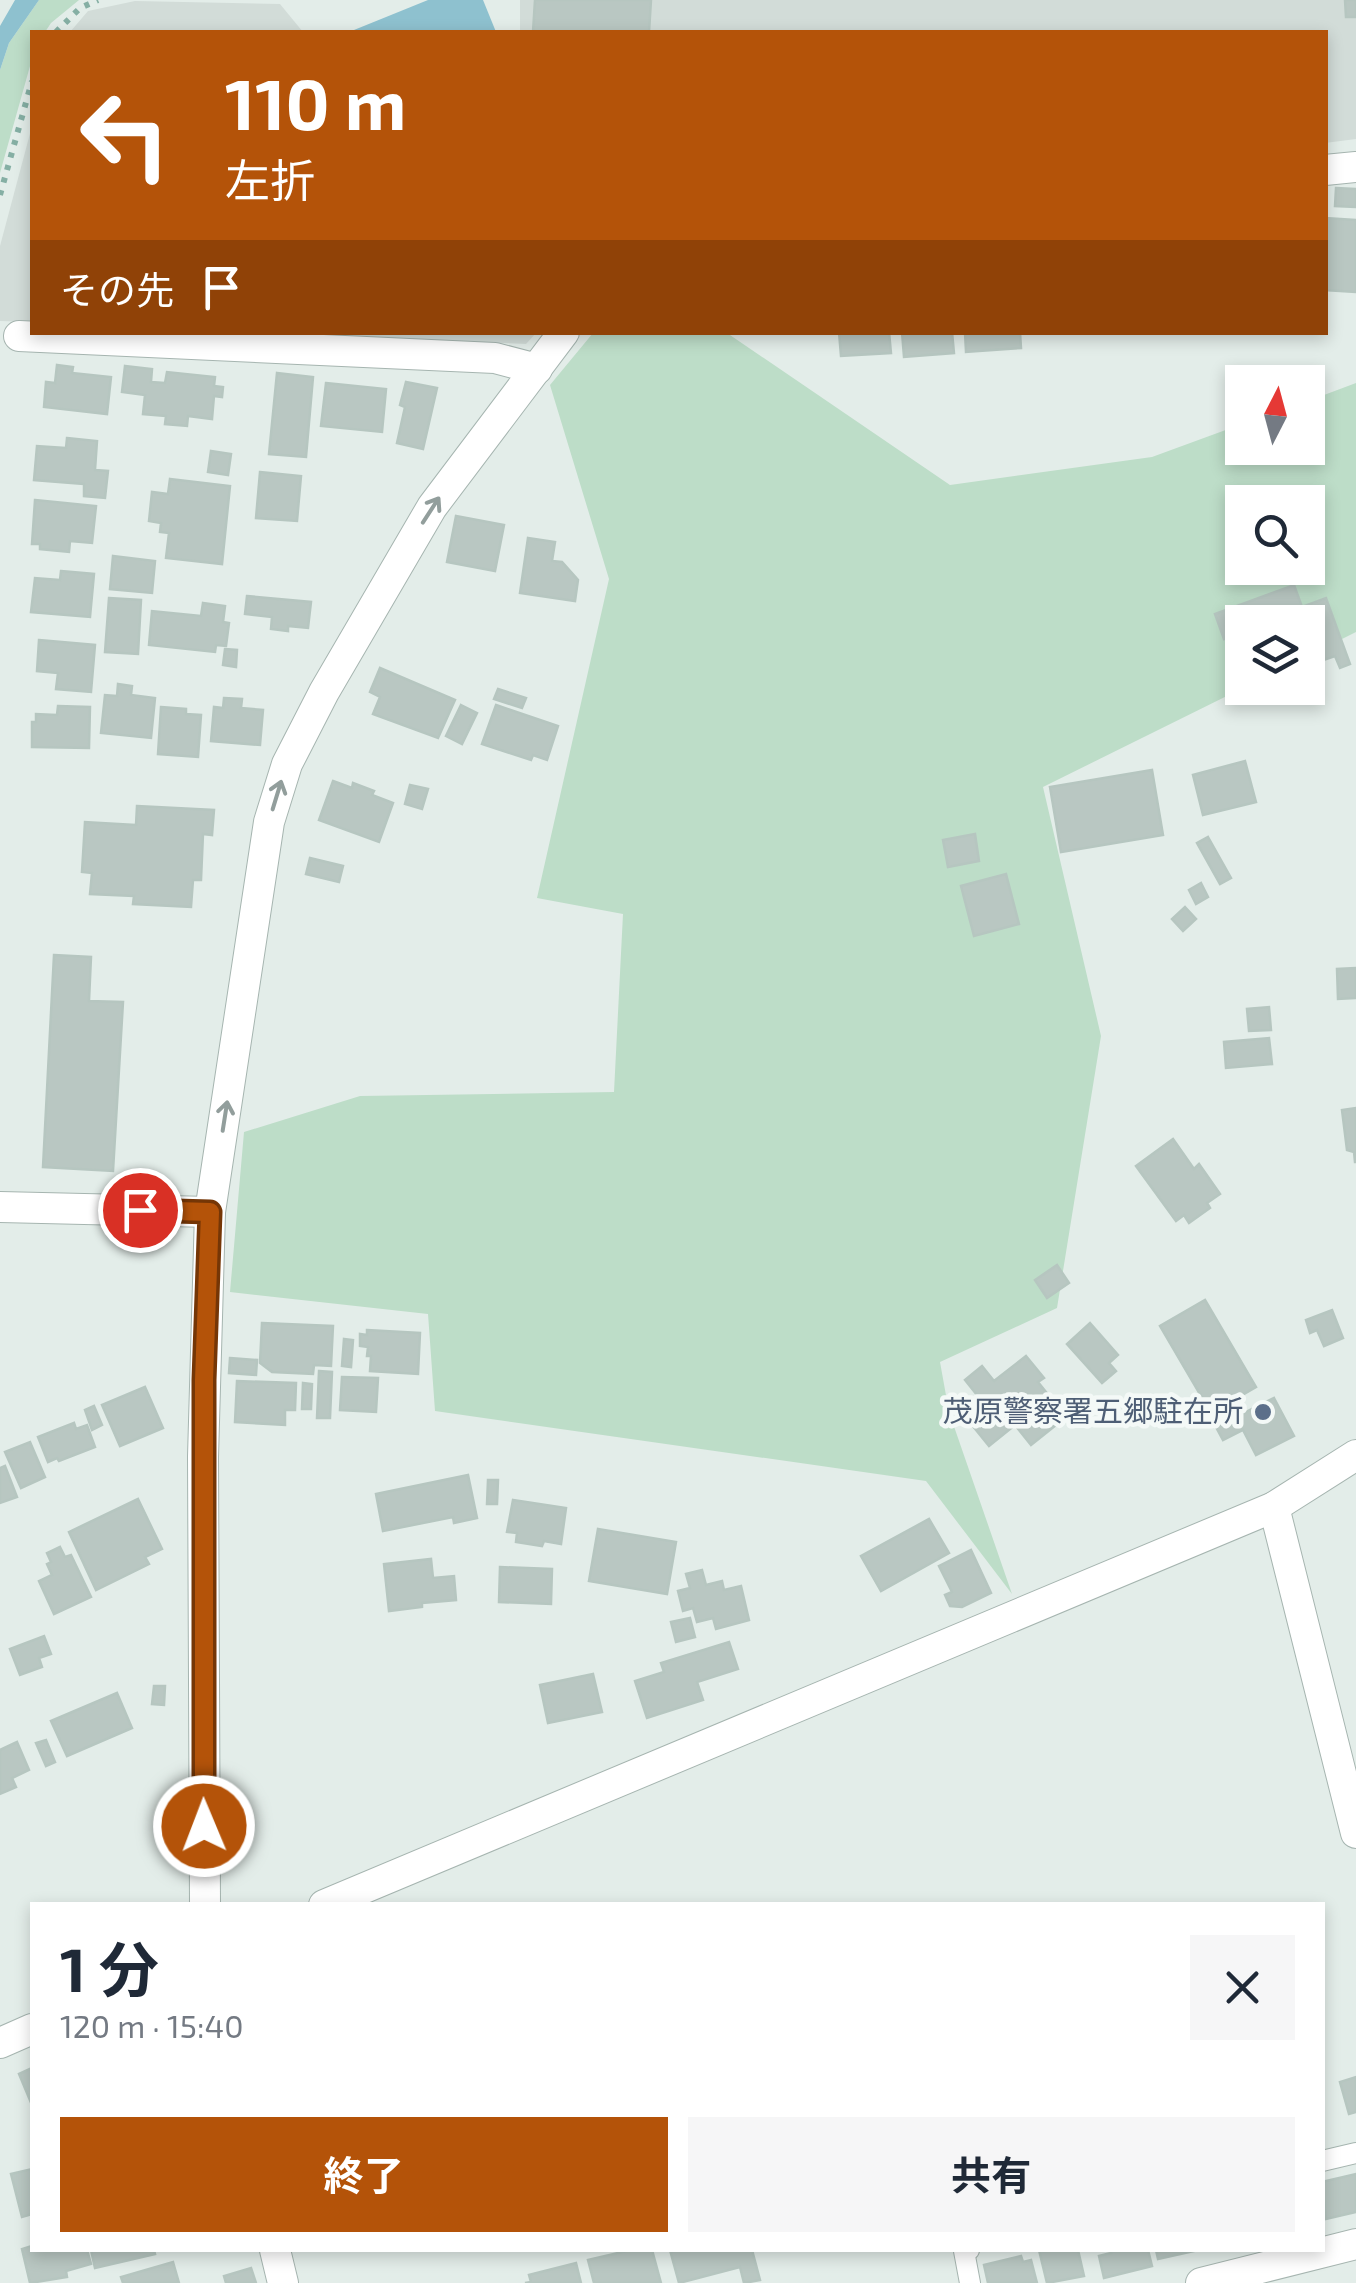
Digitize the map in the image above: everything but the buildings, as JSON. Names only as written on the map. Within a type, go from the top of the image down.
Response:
[{"type":"street","points":[[1328,170],[1356,167]]},
{"type":"street","points":[[204,1902],[203,1438],[210,1212],[269,822],[286,764],[432,507],[562,335]]},
{"type":"street","points":[[10,336],[495,358],[536,369]]},
{"type":"street","points":[[0,1208],[210,1212]]},
{"type":"street","points":[[331,1902],[1274,1507],[1356,1454]]},
{"type":"street","points":[[1274,1507],[1356,1833]]},
{"type":"street","points":[[0,2043],[30,2030]]},
{"type":"street","points":[[1325,2252],[1356,2244]]},
{"type":"street","points":[[276,2252],[284,2283]]},
{"type":"street","points":[[1202,2283],[1324,2252]]},
{"type":"lane","points":[[1325,2161],[1356,2153]]},
{"type":"lane","points":[[964,2252],[970,2283]]},
{"type":"path","points":[[58,30],[80,8],[98,0]]},
{"type":"path","points":[[0,195],[30,88]]},
{"type":"shaded area","points":[[520,0],[1356,0],[1356,139],[1328,143],[1328,30],[520,30]]},
{"type":"shaded area","points":[[135,1],[280,4],[301,30],[72,30],[88,11]]},
{"type":"shaded area","points":[[30,134],[30,322],[0,321],[0,246]]},
{"type":"shaded area","points":[[312,335],[534,335],[526,344]]},
{"type":"green space","points":[[39,0],[79,0],[46,30],[30,30],[30,66],[0,173],[0,70],[9,43]]},
{"type":"green space","points":[[591,335],[730,335],[950,485],[1152,457],[1225,430],[1225,465],[1325,465],[1325,395],[1356,383],[1356,632],[1325,648],[1325,605],[1225,605],[1225,697],[1043,787],[1101,1036],[1057,1308],[940,1362],[949,1412],[1012,1594],[926,1481],[435,1411],[428,1314],[230,1292],[244,1132],[360,1096],[614,1092],[623,914],[537,898],[609,579],[550,385]]},
{"type":"water","points":[[15,0],[39,0],[9,43],[0,70],[0,26]]},
{"type":"water","points":[[428,0],[483,0],[495,30],[354,30]]},
{"type":"place","name":"茂原警察署五郷駐在所","points":[[1263,1412]]},
{"type":"route","points":[[140,1210],[210,1212],[204,1380],[204,1826]]}]
